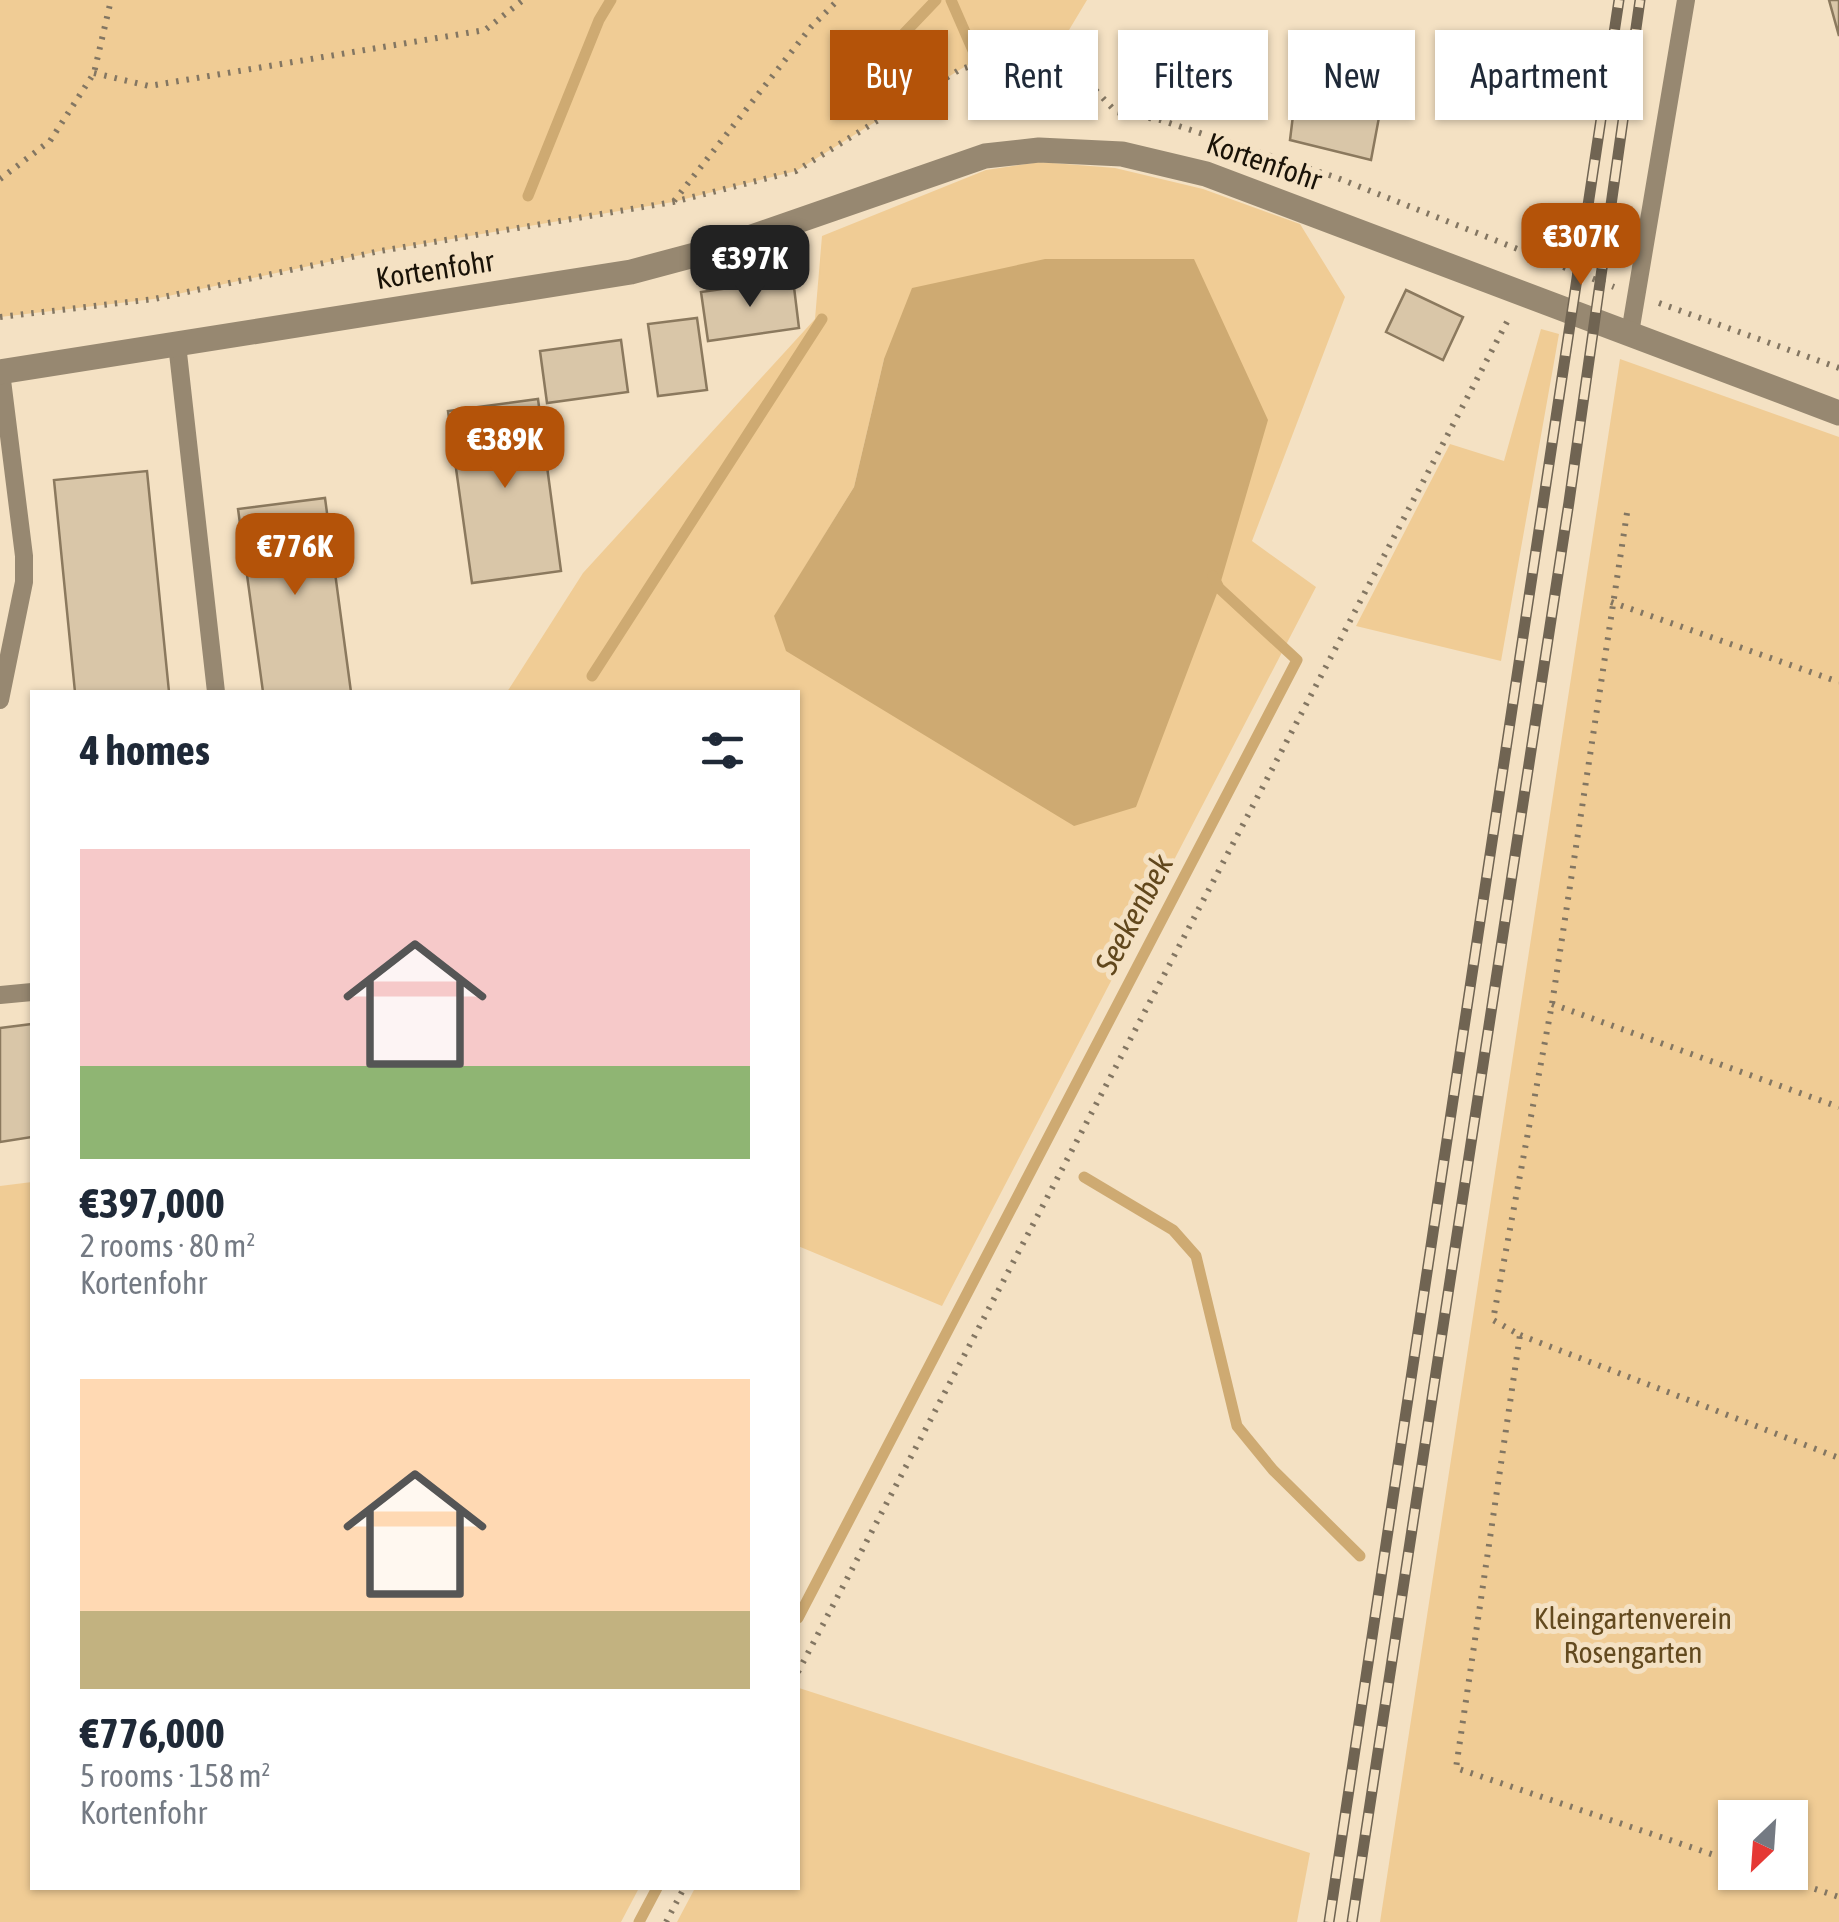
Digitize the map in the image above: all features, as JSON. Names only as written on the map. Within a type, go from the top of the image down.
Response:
[{"type":"street","name":"Kortenfohr","points":[[0,372],[631,272],[717,249],[985,156],[1040,150],[1122,154],[1206,174],[1839,413]]},
{"type":"lane","points":[[1630,333],[1686,0]]},
{"type":"lane","points":[[177,344],[216,690]]},
{"type":"lane","points":[[0,372],[24,556],[24,582],[0,700]]},
{"type":"lane","points":[[0,996],[30,992]]},
{"type":"path","points":[[0,179],[50,141],[94,73],[110,0]]},
{"type":"path","points":[[94,73],[149,86],[485,30],[523,0]]},
{"type":"path","points":[[674,202],[811,26],[838,0]]},
{"type":"path","points":[[0,317],[154,298],[380,251],[674,202],[796,171],[959,70],[1016,50],[1072,64],[1116,112],[1160,120],[1335,177],[1638,296],[1839,368]]},
{"type":"path","points":[[800,1668],[1521,294]]},
{"type":"path","points":[[1627,513],[1552,1004],[1492,1320],[1520,1335],[1839,1458]]},
{"type":"path","points":[[1611,602],[1839,682]]},
{"type":"path","points":[[1552,1004],[1839,1107]]},
{"type":"path","points":[[1520,1335],[1456,1768],[1718,1856]]},
{"type":"path","points":[[1808,1886],[1839,1897]]},
{"type":"path","points":[[666,1922],[683,1890]]},
{"type":"green space","points":[[0,0],[1087,0],[1069,30],[968,30],[968,65],[948,77],[948,30],[830,30],[830,120],[878,120],[796,171],[673,202],[380,251],[154,299],[0,317]]},
{"type":"green space","points":[[1040,162],[1115,168],[1203,189],[1300,224],[1345,297],[1252,541],[1316,587],[942,1306],[800,1247],[800,690],[508,690],[583,573],[815,319],[822,236],[986,170]],"holes":[[[884,359],[1074,826],[774,617],[854,487]]]},
{"type":"green space","points":[[1541,329],[1559,334],[1501,661],[1356,626],[1450,444],[1504,461]]},
{"type":"green space","name":"Kleingartenverein Rosengarten","points":[[1620,359],[1839,437],[1839,1922],[1380,1922]]},
{"type":"green space","points":[[30,1182],[30,1890],[638,1890],[621,1922],[0,1922],[0,1186]]},
{"type":"green space","points":[[800,1688],[1310,1853],[1297,1922],[677,1922],[694,1890],[800,1890]]},
{"type":"shaded area","points":[[1045,259],[1194,259],[1268,420],[1219,588],[1136,807],[1074,826],[786,651],[774,616],[854,487],[884,359],[912,288]]},
{"type":"building","points":[[1829,0],[1839,0],[1839,36]]},
{"type":"building","points":[[1292,120],[1378,120],[1371,160],[1290,140]]},
{"type":"building","points":[[793,279],[799,328],[708,341],[701,292]]},
{"type":"building","points":[[1406,290],[1463,317],[1443,360],[1386,332]]},
{"type":"building","points":[[697,318],[707,390],[658,396],[648,324]]},
{"type":"building","points":[[621,340],[628,392],[547,403],[540,351]]},
{"type":"building","points":[[538,399],[561,571],[472,583],[448,411]]},
{"type":"building","points":[[147,471],[169,690],[75,690],[54,480]]},
{"type":"building","points":[[325,498],[351,690],[263,690],[238,509]]},
{"type":"building","points":[[30,1024],[30,1137],[0,1142],[0,1028]]},
{"type":"waterway","points":[[528,196],[599,20],[611,0]]},
{"type":"waterway","points":[[907,30],[936,0]]},
{"type":"waterway","name":"Seekenbek","points":[[951,0],[968,39]]},
{"type":"waterway","points":[[592,676],[822,319]]},
{"type":"waterway","name":"Seekenbek","points":[[800,1614],[1297,660],[1219,588],[1213,576]]},
{"type":"waterway","points":[[1084,1177],[1173,1230],[1196,1256],[1237,1426],[1273,1470],[1360,1556]]},
{"type":"waterway","name":"Seekenbek","points":[[639,1922],[656,1890]]},
{"type":"railway","points":[[1329,1922],[1619,0]]},
{"type":"railway","points":[[1352,1922],[1569,502],[1640,0]]}]
